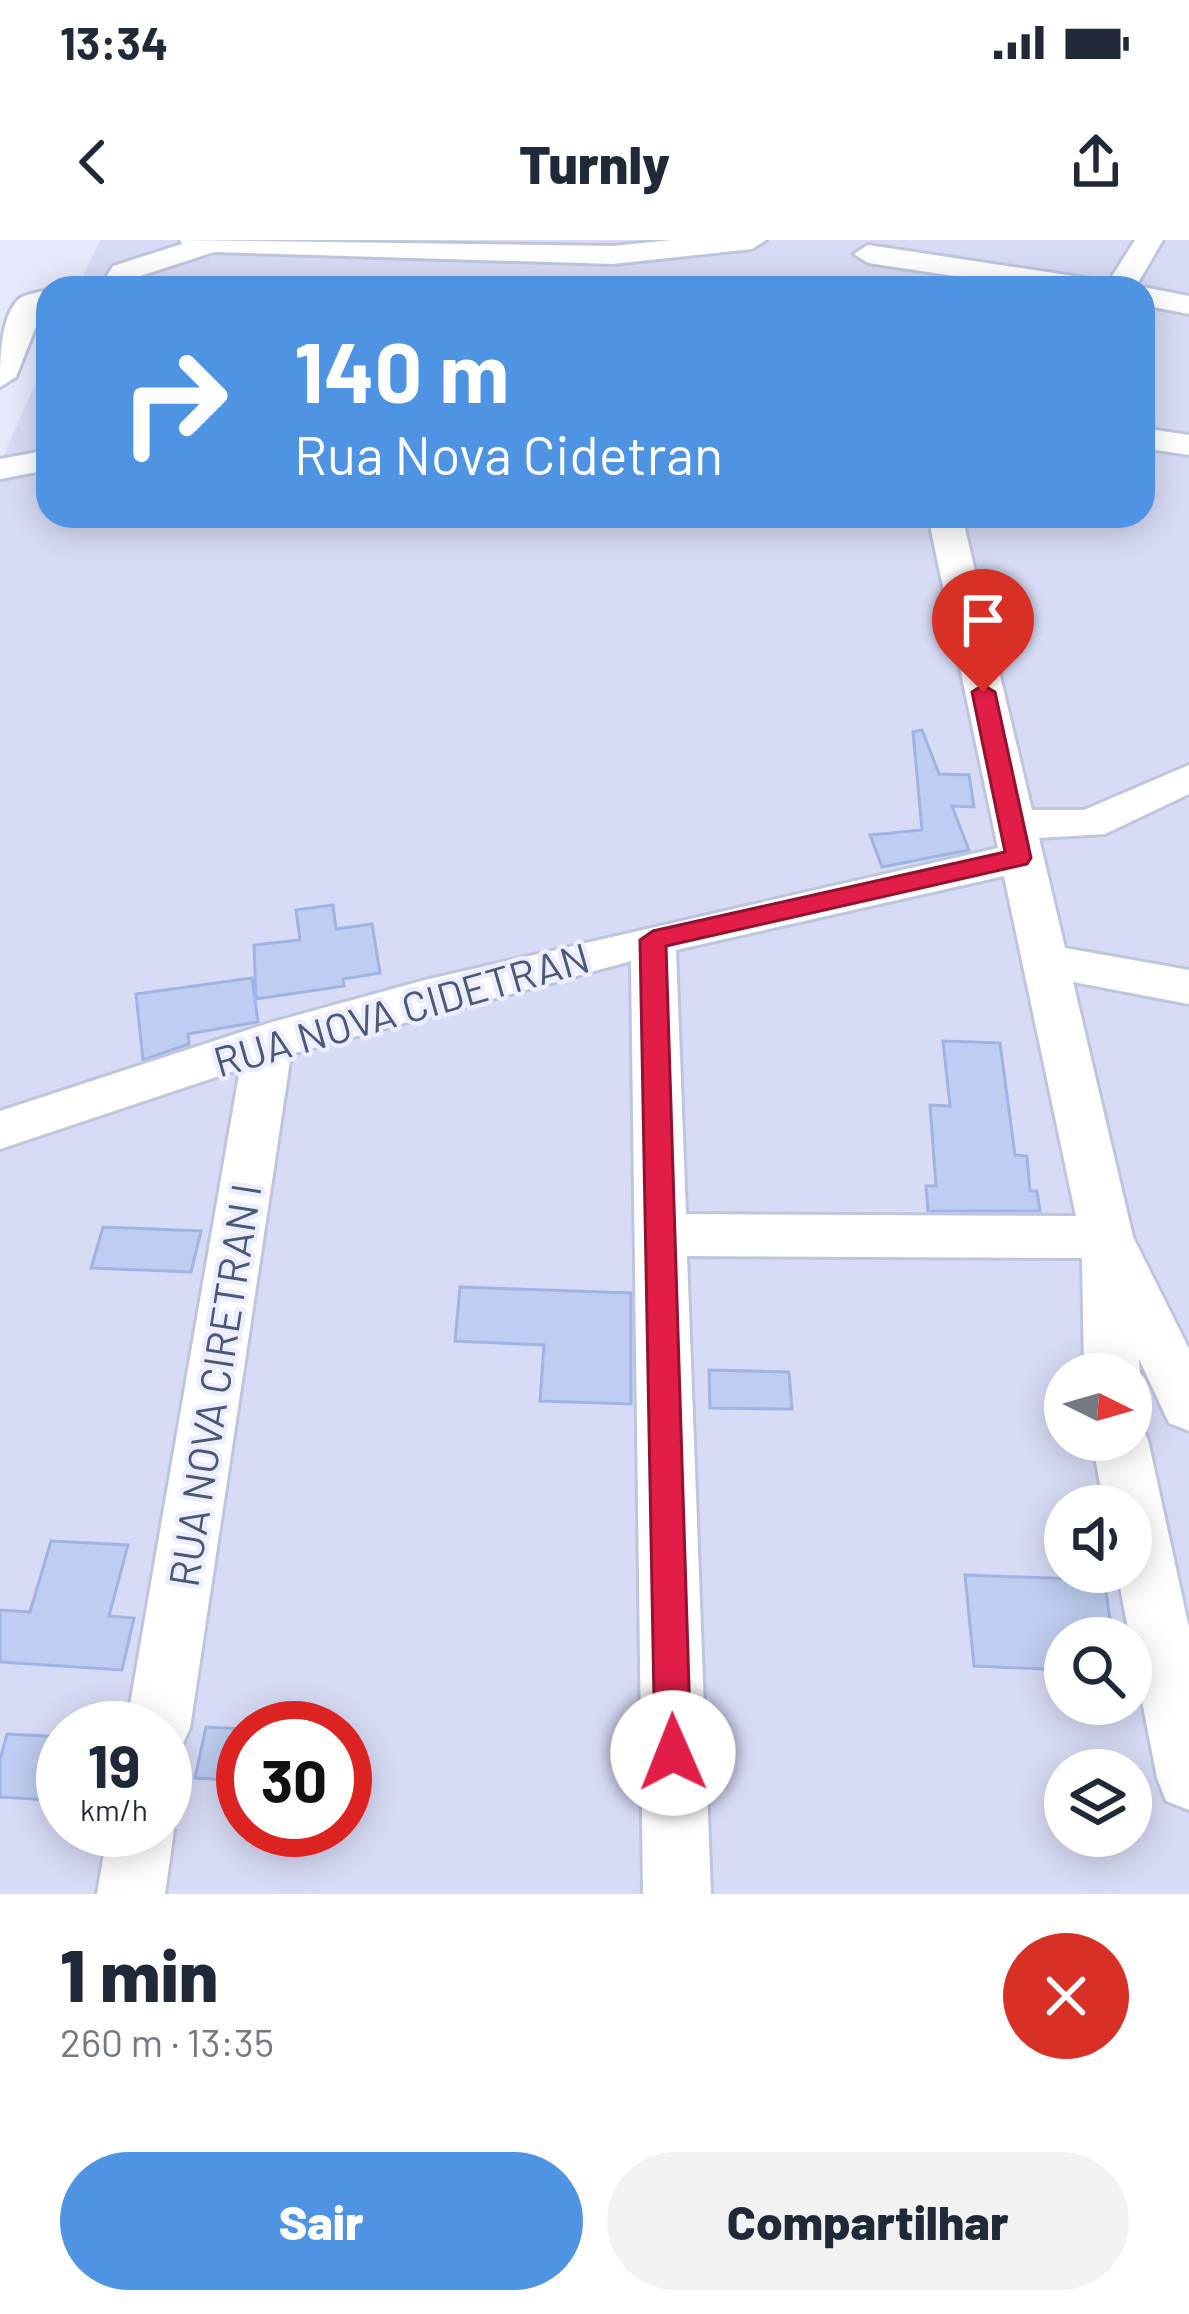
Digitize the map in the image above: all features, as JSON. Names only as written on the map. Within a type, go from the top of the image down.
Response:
[{"type":"street","points":[[128,276],[201,243],[613,255],[752,240]]},
{"type":"street","points":[[1127,276],[1149,240]]},
{"type":"street","points":[[858,247],[876,276]]},
{"type":"street","points":[[858,247],[1025,276]]},
{"type":"street","points":[[1155,298],[1189,305]]},
{"type":"street","points":[[0,376],[29,305],[36,303]]},
{"type":"street","points":[[1155,440],[1189,445]]},
{"type":"street","points":[[0,469],[36,462]]},
{"type":"street","points":[[948,528],[1107,1238],[1111,1353]]},
{"type":"street","name":"RUA NOVA CIDETRAN","points":[[0,1130],[269,1041],[1090,824],[1189,778]]},
{"type":"street","points":[[653,940],[676,1894]]},
{"type":"street","points":[[1045,961],[1189,986]]},
{"type":"street","name":"RUA NOVA CIRETRAN I","points":[[162,1701],[269,1041]]},
{"type":"street","points":[[660,1235],[1107,1238]]},
{"type":"street","points":[[1107,1238],[1189,1406]]},
{"type":"street","points":[[1124,1461],[1189,1778]]},
{"type":"street","points":[[131,1894],[137,1857]]},
{"type":"shaded area","points":[[100,240],[1189,240],[1189,1894],[0,1894],[0,463],[36,383],[36,528],[1155,528],[1155,276],[84,276]]},
{"type":"building","points":[[922,730],[939,774],[969,775],[974,807],[952,806],[969,850],[882,867],[870,835],[922,830],[913,732]]},
{"type":"building","points":[[333,905],[336,929],[372,924],[380,973],[343,979],[344,986],[256,999],[254,945],[300,940],[296,910]]},
{"type":"building","points":[[252,978],[258,1022],[188,1034],[189,1044],[143,1060],[136,994]]},
{"type":"building","points":[[943,1041],[1000,1043],[1015,1155],[1027,1156],[1030,1191],[1037,1191],[1040,1211],[928,1211],[926,1186],[936,1186],[930,1105],[950,1106]]},
{"type":"building","points":[[103,1227],[201,1231],[191,1272],[91,1268]]},
{"type":"building","points":[[460,1287],[631,1293],[631,1404],[540,1401],[544,1345],[455,1341]]},
{"type":"building","points":[[709,1370],[789,1372],[792,1409],[710,1408]]},
{"type":"building","points":[[51,1541],[128,1545],[109,1616],[134,1618],[122,1670],[0,1662],[0,1610],[30,1612]]},
{"type":"building","points":[[965,1575],[1044,1578],[1044,1593],[1106,1593],[1110,1617],[1044,1617],[1044,1669],[974,1666]]},
{"type":"building","points":[[206,1727],[216,1728],[216,1779],[195,1778]]},
{"type":"building","points":[[7,1734],[36,1736],[36,1799],[0,1797],[0,1760]]},
{"type":"route","points":[[673,1753],[653,940],[1019,858],[983,692]]}]
